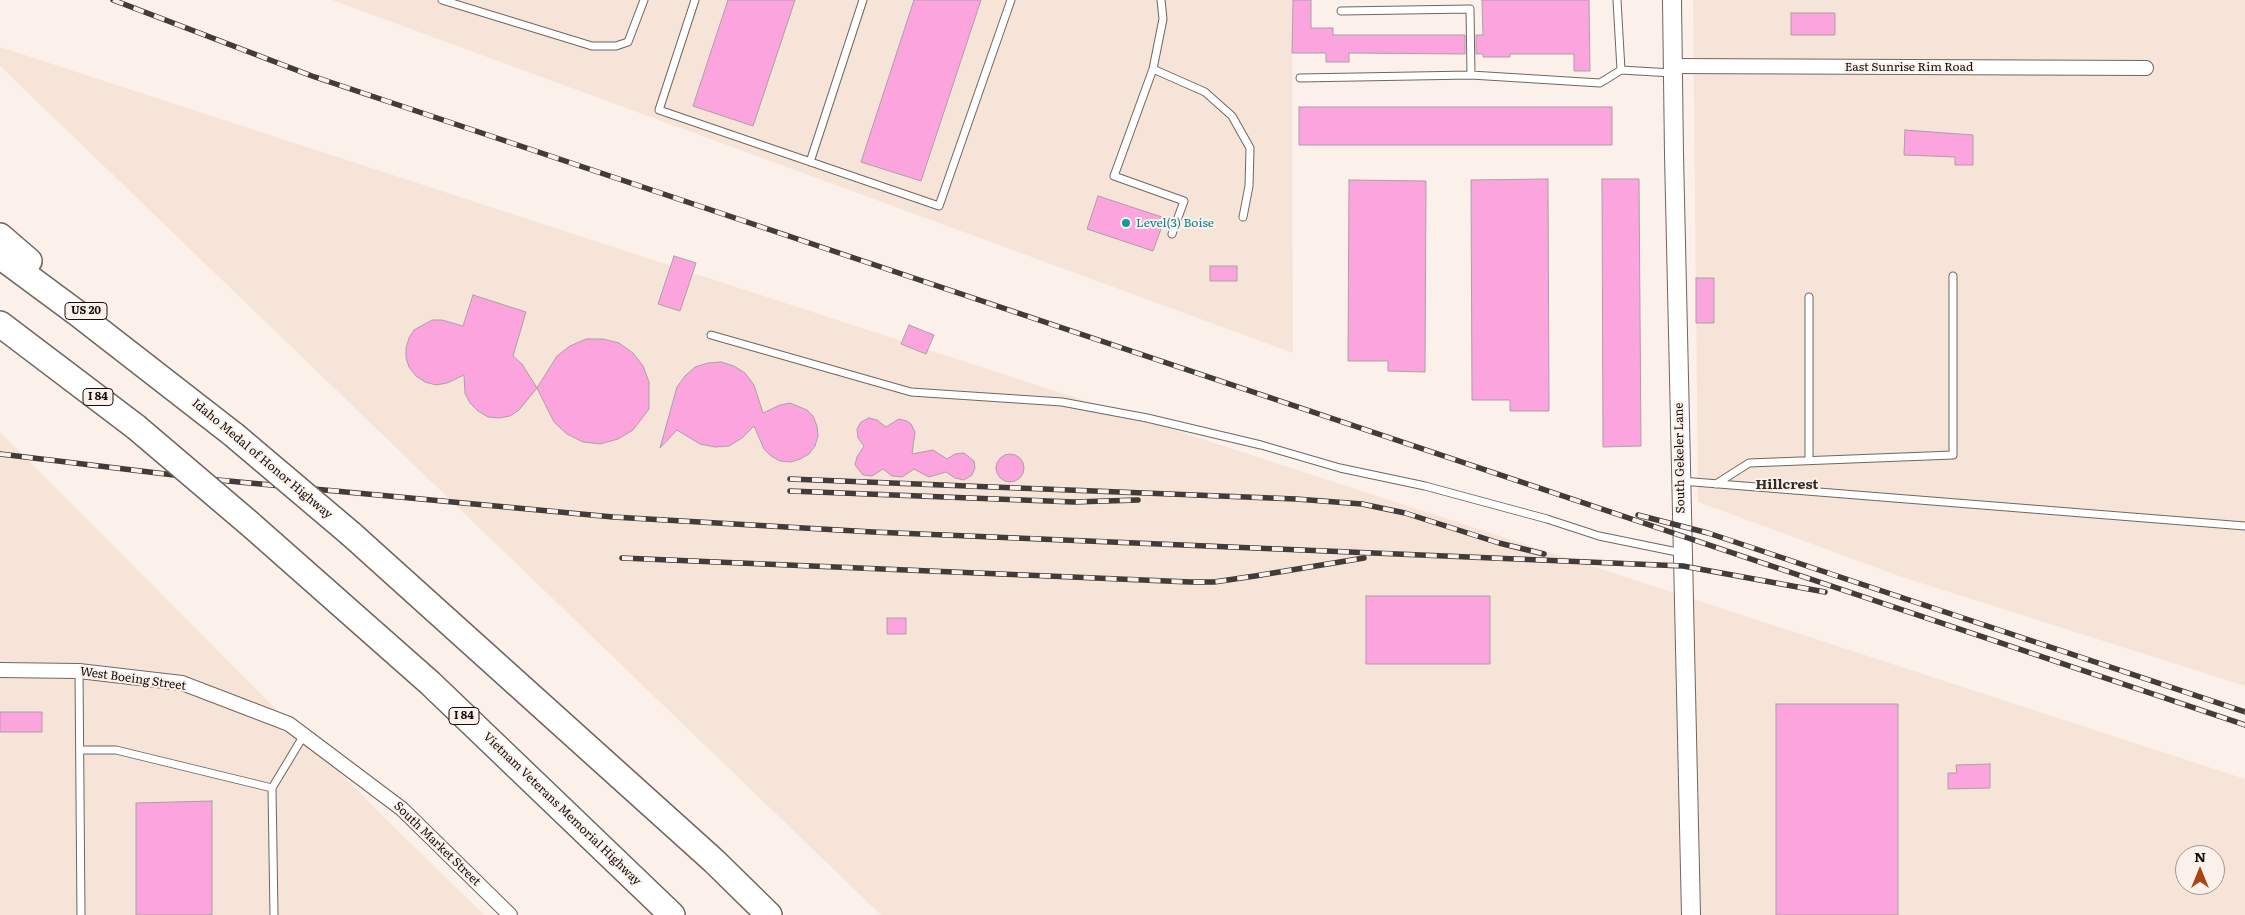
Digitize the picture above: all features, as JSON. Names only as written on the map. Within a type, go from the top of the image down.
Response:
[{"type":"highway","name":"US 20","points":[[0,236],[172,386]]},
{"type":"highway","points":[[0,256],[172,386]]},
{"type":"highway","name":"I 84","points":[[0,324],[59,367]]},
{"type":"highway","points":[[0,333],[59,367]]},
{"type":"highway","name":"Vietnam Veterans Memorial Highway","points":[[59,367],[136,427],[250,524],[430,683],[672,915]]},
{"type":"highway","name":"Idaho Medal of Honor Highway","points":[[172,386],[234,434],[351,534],[714,861],[769,915]]},
{"type":"street","name":"South Gekeler Lane","points":[[1672,0],[1682,554],[1691,915]]},
{"type":"street","name":"East Sunrise Rim Road","points":[[1673,69],[2146,68]]},
{"type":"street","name":"West Boeing Street","points":[[0,670],[79,671],[182,683],[289,724]]},
{"type":"street","name":"South Market Street","points":[[289,724],[402,809],[510,915]]},
{"type":"lane","points":[[442,0],[592,46],[616,46],[628,42],[644,0]]},
{"type":"lane","points":[[695,0],[659,110],[939,206],[1011,0]]},
{"type":"lane","points":[[810,162],[863,0]]},
{"type":"lane","points":[[1161,0],[1163,19],[1153,69],[1114,176],[1184,201],[1172,234]]},
{"type":"lane","points":[[1443,0],[1444,10]]},
{"type":"lane","points":[[1617,0],[1620,70]]},
{"type":"lane","points":[[1341,11],[1470,9],[1471,75]]},
{"type":"lane","points":[[1153,69],[1205,92],[1232,116],[1250,148],[1249,186],[1243,217]]},
{"type":"lane","points":[[1300,78],[1471,75],[1600,83],[1620,70],[1673,69]]},
{"type":"lane","points":[[1716,484],[1749,463],[1809,459],[1953,455],[1953,276]]},
{"type":"lane","points":[[1809,297],[1809,459]]},
{"type":"lane","points":[[711,335],[911,392],[1062,402],[1147,418],[1261,445],[1340,468],[1452,494],[1547,519],[1599,536],[1682,554]]},
{"type":"lane","points":[[1681,481],[2245,526]]},
{"type":"lane","points":[[79,671],[82,915]]},
{"type":"lane","points":[[274,915],[272,788],[304,735]]},
{"type":"lane","points":[[80,750],[116,750],[272,788]]},
{"type":"shaded area","points":[[332,0],[1292,0],[1293,353]]},
{"type":"shaded area","points":[[1693,0],[2245,0],[2245,686],[1902,577],[1698,502]]},
{"type":"shaded area","points":[[0,47],[2245,779],[2245,915],[881,915],[0,66]]},
{"type":"shaded area","points":[[0,432],[387,820],[484,915],[0,915]]},
{"type":"building","points":[[728,0],[795,0],[753,126],[693,106]]},
{"type":"building","points":[[914,0],[981,0],[921,181],[861,162]]},
{"type":"building","points":[[1293,0],[1311,0],[1311,28],[1333,28],[1333,35],[1465,35],[1465,54],[1349,53],[1349,62],[1326,62],[1326,53],[1292,53]]},
{"type":"building","points":[[1482,0],[1589,0],[1590,71],[1574,71],[1574,54],[1510,54],[1510,57],[1483,57],[1483,54],[1476,54],[1476,35],[1483,35]]},
{"type":"building","points":[[1791,13],[1835,13],[1835,35],[1791,35]]},
{"type":"building","points":[[1299,107],[1612,107],[1612,145],[1299,145]]},
{"type":"building","points":[[1905,130],[1973,135],[1973,165],[1955,165],[1955,157],[1904,155]]},
{"type":"building","points":[[1548,179],[1549,411],[1510,411],[1510,400],[1472,400],[1471,180]]},
{"type":"building","points":[[1602,179],[1639,179],[1641,446],[1603,447]]},
{"type":"building","points":[[1349,180],[1426,181],[1425,372],[1388,371],[1388,361],[1348,361]]},
{"type":"building","name":"Level(3) Boise","points":[[1098,196],[1165,218],[1153,251],[1087,229]]},
{"type":"building","points":[[674,256],[696,263],[680,311],[658,304]]},
{"type":"building","points":[[1210,266],[1237,266],[1237,281],[1210,281]]},
{"type":"building","points":[[1696,278],[1714,278],[1714,323],[1696,323]]},
{"type":"building","points":[[473,295],[526,312],[513,356],[522,364],[537,388],[519,410],[510,416],[488,417],[478,411],[470,403],[465,393],[464,375],[447,383],[436,385],[425,382],[416,376],[409,367],[406,358],[406,348],[414,330],[432,320],[442,320],[463,326]]},
{"type":"building","points":[[909,325],[934,335],[926,354],[901,344]]},
{"type":"building","points":[[586,339],[603,339],[619,343],[633,353],[643,366],[649,382],[649,409],[633,430],[618,439],[600,444],[583,442],[567,434],[554,422],[537,388],[557,356],[570,346]]},
{"type":"building","points":[[721,362],[734,366],[745,373],[754,385],[763,413],[780,405],[790,403],[807,410],[813,416],[818,436],[815,446],[809,454],[791,462],[780,461],[764,449],[754,426],[742,438],[729,446],[715,447],[700,444],[677,430],[660,448],[677,387],[695,367]]},
{"type":"building","points":[[869,418],[877,420],[886,427],[899,419],[907,421],[915,432],[912,454],[933,450],[947,459],[955,454],[964,453],[974,461],[975,468],[972,475],[964,480],[955,478],[946,472],[929,477],[914,469],[902,477],[892,476],[883,469],[872,476],[863,475],[855,465],[857,457],[864,446],[858,438],[857,429],[861,422]]},
{"type":"building","points":[[1010,454],[1020,458],[1024,468],[1020,478],[1010,482],[1000,478],[996,468],[1000,458]]},
{"type":"building","points":[[1366,596],[1490,596],[1490,664],[1366,664]]},
{"type":"building","points":[[887,618],[906,618],[906,634],[887,634]]},
{"type":"building","points":[[1776,704],[1898,704],[1898,915],[1776,915]]},
{"type":"building","points":[[0,712],[42,712],[42,732],[0,732]]},
{"type":"building","points":[[1990,764],[1990,788],[1948,789],[1948,773],[1957,773],[1956,765]]},
{"type":"building","points":[[212,801],[212,915],[136,915],[136,803]]},
{"type":"railway","points":[[113,0],[312,76],[2245,725]]},
{"type":"railway","points":[[0,454],[207,479],[613,517],[873,532],[1683,566],[1825,592]]},
{"type":"railway","points":[[790,479],[1296,499],[1362,504],[1405,513],[1499,543],[1544,554]]},
{"type":"railway","points":[[790,491],[1074,502],[1138,500]]},
{"type":"railway","points":[[1638,515],[1708,533],[2245,712]]},
{"type":"railway","points":[[622,558],[1190,582],[1214,582],[1364,558]]},
{"type":"place","name":"Level(3) Boise","points":[[1126,223]]},
{"type":"district","name":"Hillcrest","points":[[1787,485]]}]
